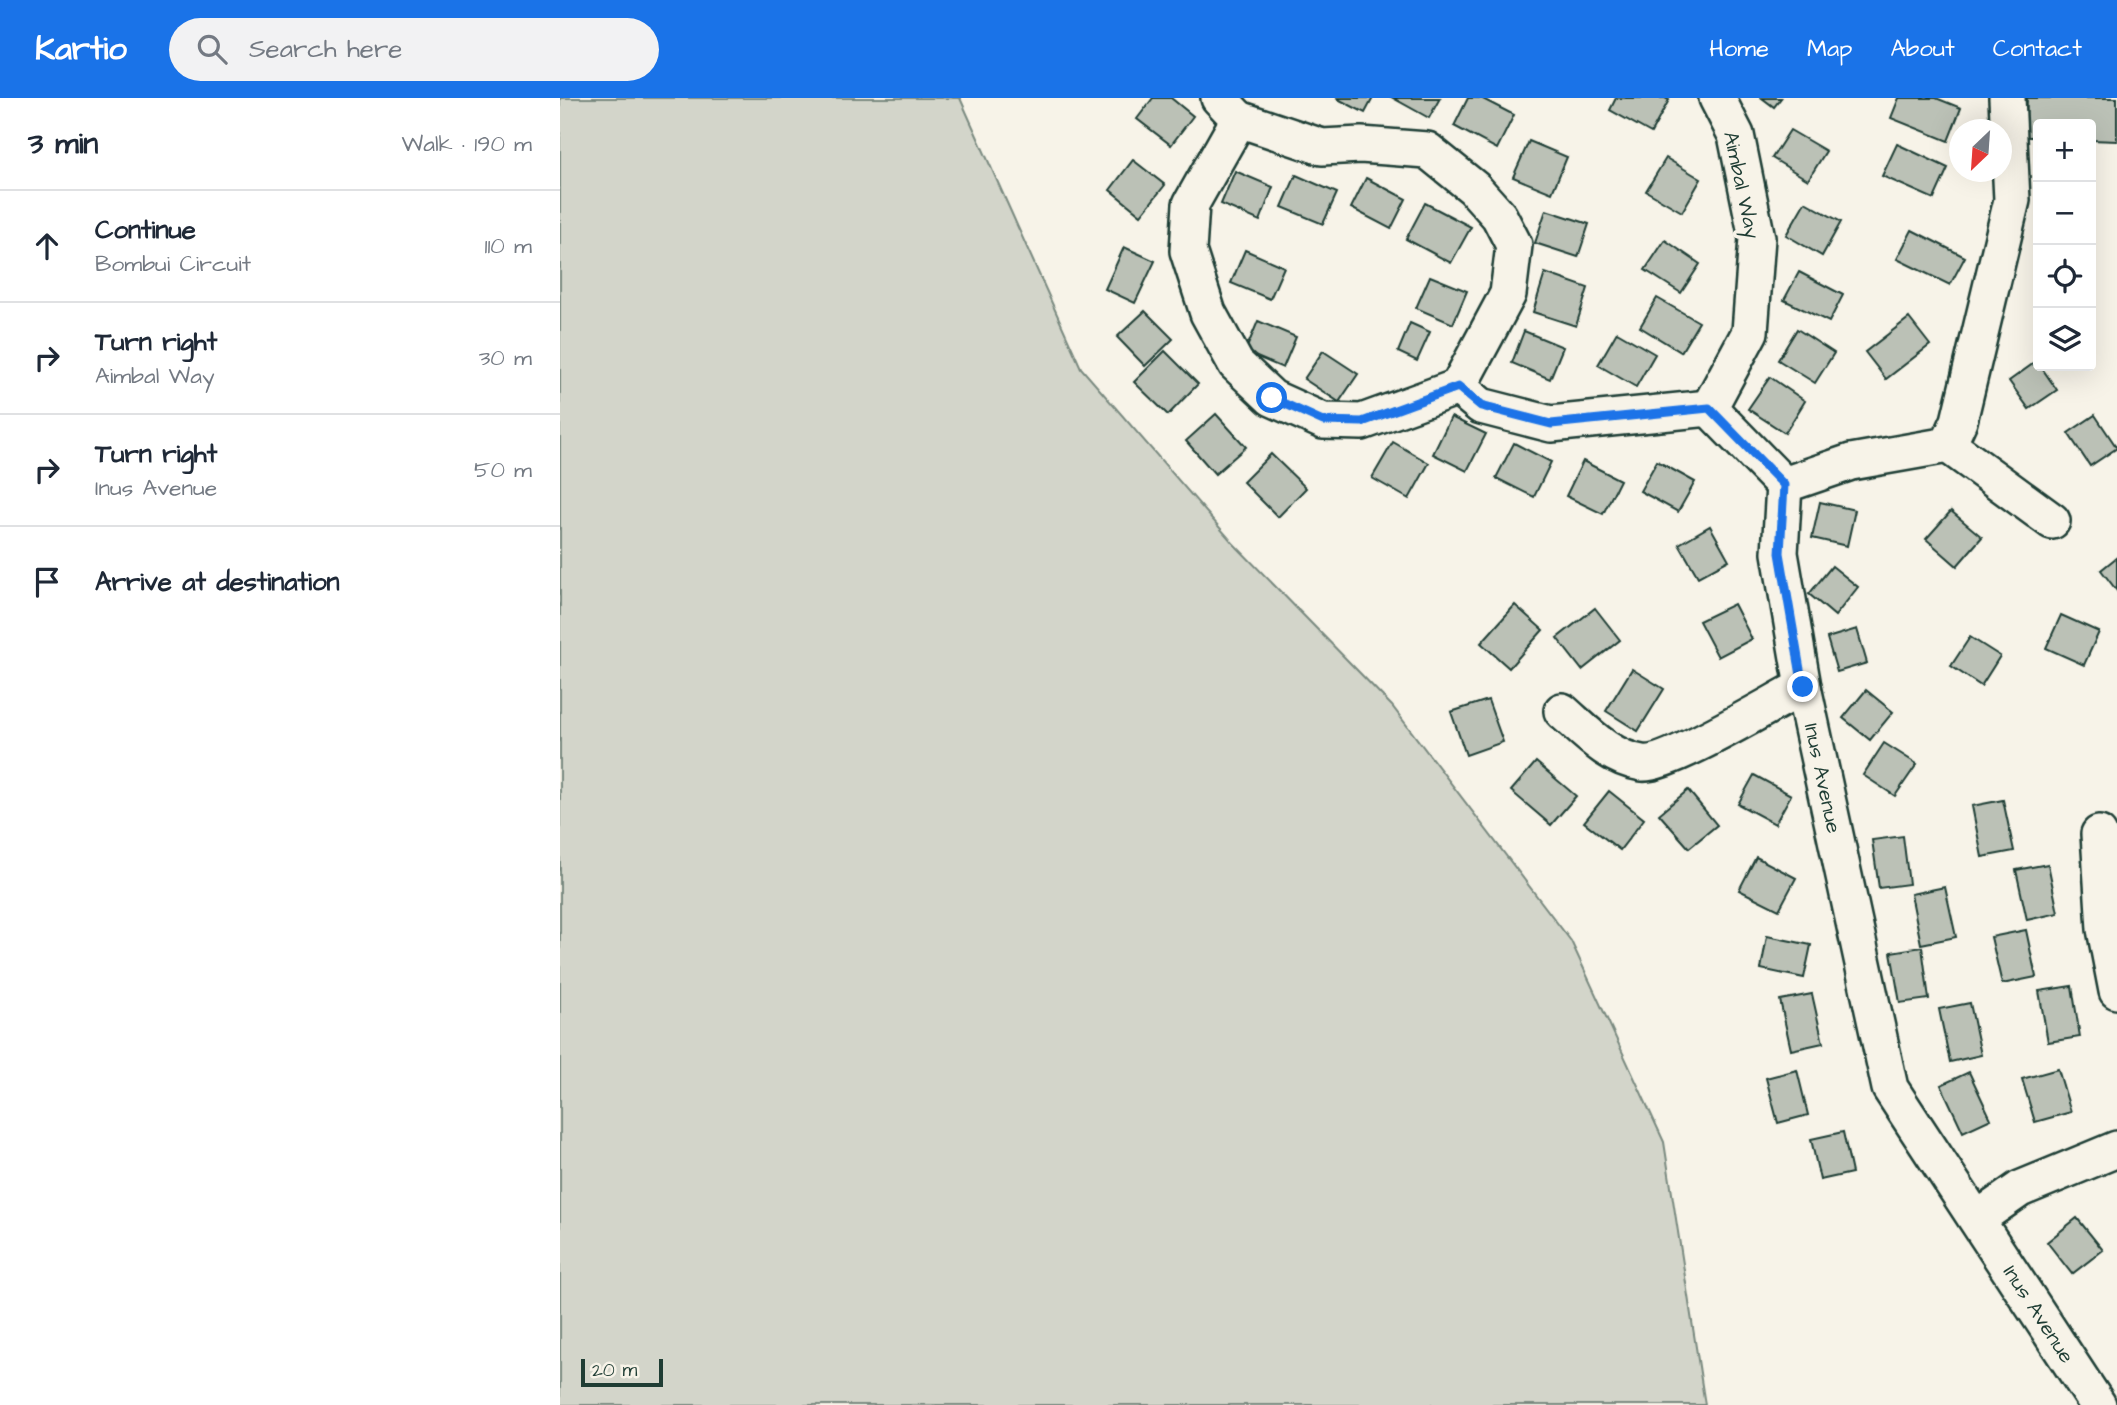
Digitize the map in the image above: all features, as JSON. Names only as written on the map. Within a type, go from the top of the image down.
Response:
[{"type":"street","name":"Aimbal Way","points":[[1709,408],[1750,332],[1757,238],[1736,135],[1717,98]]},
{"type":"street","points":[[1948,445],[1959,421],[2012,200],[2007,98]]},
{"type":"street","points":[[1229,109],[1322,147],[1361,145],[1427,150],[1475,188],[1499,216],[1514,245],[1508,294],[1458,387],[1362,422],[1323,421],[1272,398],[1236,364],[1208,313],[1188,251],[1191,204],[1229,109]]},
{"type":"street","points":[[1458,387],[1481,406],[1551,424],[1709,408],[1784,485],[1851,462],[1948,445],[2052,521]]},
{"type":"street","name":"Inus Avenue","points":[[1784,485],[1780,553],[1803,687],[1890,1088],[2098,1405]]},
{"type":"street","points":[[1562,711],[1608,751],[1644,764],[1681,753],[1803,687]]},
{"type":"street","points":[[2099,834],[2105,929],[2117,991]]},
{"type":"street","points":[[1977,1219],[2020,1189],[2117,1149]]},
{"type":"shaded area","points":[[560,98],[960,98],[1081,368],[1233,543],[1392,706],[1571,941],[1664,1142],[1705,1405],[560,1405]]},
{"type":"building","points":[[1153,98],[1171,98],[1193,116],[1171,145],[1137,119]]},
{"type":"building","points":[[1336,98],[1373,98],[1365,113]]},
{"type":"building","points":[[1393,98],[1440,98],[1429,118]]},
{"type":"building","points":[[1468,98],[1481,98],[1514,115],[1497,149],[1454,126]]},
{"type":"building","points":[[1616,98],[1669,100],[1651,133],[1610,110]]},
{"type":"building","points":[[1762,98],[1781,98],[1774,107]]},
{"type":"building","points":[[1899,98],[1936,98],[1961,108],[1957,119],[1949,119],[1948,141],[1891,118]]},
{"type":"building","points":[[2027,98],[2117,98],[2117,141],[2096,140],[2096,119],[2033,119],[2033,137],[2025,137]]},
{"type":"building","points":[[1790,130],[1826,151],[1808,180],[1772,158]]},
{"type":"building","points":[[1529,141],[1567,157],[1552,193],[1513,177]]},
{"type":"building","points":[[1897,144],[1948,168],[1934,199],[1882,176]]},
{"type":"building","points":[[1666,158],[1701,179],[1682,212],[1646,191]]},
{"type":"building","points":[[1133,160],[1165,185],[1141,215],[1110,190]]},
{"type":"building","points":[[1235,171],[1273,187],[1260,221],[1221,204]]},
{"type":"building","points":[[1296,175],[1337,193],[1323,224],[1282,207]]},
{"type":"building","points":[[1366,178],[1406,199],[1391,229],[1351,208]]},
{"type":"building","points":[[1805,202],[1841,222],[1822,256],[1786,235]]},
{"type":"building","points":[[1425,203],[1471,227],[1451,263],[1406,239]]},
{"type":"building","points":[[1546,210],[1589,224],[1578,257],[1535,243]]},
{"type":"building","points":[[1912,230],[1965,257],[1950,285],[1897,259]]},
{"type":"building","points":[[1665,240],[1700,264],[1681,293],[1645,270]]},
{"type":"building","points":[[1124,247],[1155,261],[1135,303],[1105,289]]},
{"type":"building","points":[[1245,250],[1284,267],[1270,299],[1231,283]]},
{"type":"building","points":[[1799,272],[1843,295],[1829,322],[1784,300]]},
{"type":"building","points":[[1545,273],[1588,288],[1576,326],[1533,312]]},
{"type":"building","points":[[1430,276],[1467,291],[1453,324],[1416,308]]},
{"type":"building","points":[[1657,298],[1699,322],[1681,352],[1640,327]]},
{"type":"building","points":[[1145,311],[1173,339],[1145,366],[1117,337]]},
{"type":"building","points":[[1909,318],[1930,345],[1886,379],[1865,352]]},
{"type":"building","points":[[1258,321],[1296,337],[1283,368],[1245,352]]},
{"type":"building","points":[[1410,323],[1430,332],[1417,361],[1398,352]]},
{"type":"building","points":[[1797,329],[1834,353],[1815,383],[1778,360]]},
{"type":"building","points":[[1524,331],[1563,347],[1550,379],[1512,363]]},
{"type":"building","points":[[1617,332],[1655,354],[1636,387],[1598,365]]},
{"type":"building","points":[[1165,351],[1198,384],[1168,415],[1134,382]]},
{"type":"building","points":[[1323,351],[1358,374],[1339,402],[1304,379]]},
{"type":"building","points":[[2033,364],[2033,371],[2044,371],[2057,390],[2029,409],[2009,381]]},
{"type":"building","points":[[1770,377],[1805,401],[1785,433],[1748,409]]},
{"type":"building","points":[[1216,414],[1246,447],[1215,474],[1186,441]]},
{"type":"building","points":[[2095,415],[2117,448],[2090,466],[2068,433]]},
{"type":"building","points":[[1451,417],[1486,434],[1467,471],[1433,454]]},
{"type":"building","points":[[1393,442],[1429,463],[1409,499],[1372,478]]},
{"type":"building","points":[[1514,443],[1551,462],[1534,497],[1496,478]]},
{"type":"building","points":[[1271,454],[1306,488],[1278,517],[1243,482]]},
{"type":"building","points":[[1583,461],[1620,480],[1603,514],[1566,496]]},
{"type":"building","points":[[1657,461],[1695,482],[1678,512],[1640,491]]},
{"type":"building","points":[[1820,502],[1855,510],[1847,546],[1812,538]]},
{"type":"building","points":[[1951,511],[1982,537],[1957,566],[1926,539]]},
{"type":"building","points":[[1710,526],[1729,560],[1698,577],[1679,544]]},
{"type":"building","points":[[2117,557],[2117,591],[2101,570]]},
{"type":"building","points":[[1832,566],[1858,587],[1835,616],[1809,594]]},
{"type":"building","points":[[1734,604],[1752,639],[1718,657],[1699,621]]},
{"type":"building","points":[[1515,605],[1543,630],[1509,668],[1481,643]]},
{"type":"building","points":[[1595,608],[1620,640],[1582,670],[1557,638]]},
{"type":"building","points":[[2061,615],[2099,632],[2084,665],[2046,648]]},
{"type":"building","points":[[1857,629],[1867,663],[1837,672],[1827,638]]},
{"type":"building","points":[[1970,637],[2000,656],[1981,686],[1951,666]]},
{"type":"building","points":[[1632,669],[1664,689],[1638,731],[1606,711]]},
{"type":"building","points":[[1866,690],[1893,712],[1870,740],[1843,718]]},
{"type":"building","points":[[1488,700],[1503,742],[1466,755],[1451,712]]},
{"type":"building","points":[[1884,743],[1917,764],[1895,796],[1863,775]]},
{"type":"building","points":[[1536,762],[1576,796],[1551,825],[1511,791]]},
{"type":"building","points":[[1754,775],[1791,795],[1775,824],[1738,804]]},
{"type":"building","points":[[1688,790],[1717,825],[1689,848],[1659,814]]},
{"type":"building","points":[[1609,791],[1644,819],[1620,850],[1584,822]]},
{"type":"building","points":[[2003,800],[2014,851],[1982,857],[1972,806]]},
{"type":"building","points":[[1903,836],[1909,884],[1879,888],[1872,840]]},
{"type":"building","points":[[1756,857],[1796,878],[1779,910],[1739,890]]},
{"type":"building","points":[[2048,864],[2058,913],[2027,920],[2016,870]]},
{"type":"building","points":[[1945,887],[1956,937],[1921,944],[1911,894]]},
{"type":"building","points":[[2026,930],[2036,977],[2002,984],[1991,937]]},
{"type":"building","points":[[1767,936],[1811,945],[1804,978],[1761,969]]},
{"type":"building","points":[[1922,947],[1929,999],[1900,1003],[1891,952]]},
{"type":"building","points":[[2072,986],[2080,1037],[2048,1042],[2039,991]]},
{"type":"building","points":[[1812,994],[1823,1043],[1791,1050],[1780,1000]]},
{"type":"building","points":[[1970,1003],[1981,1055],[1950,1062],[1939,1009]]},
{"type":"building","points":[[2058,1069],[2071,1112],[2035,1122],[2022,1079]]},
{"type":"building","points":[[1797,1070],[1808,1115],[1778,1123],[1766,1078]]},
{"type":"building","points":[[1969,1072],[1991,1119],[1963,1132],[1941,1085]]},
{"type":"building","points":[[1843,1132],[1852,1173],[1820,1180],[1811,1139]]},
{"type":"building","points":[[2077,1218],[2103,1250],[2072,1274],[2047,1242]]},
{"type":"route","points":[[1272,398],[1323,421],[1362,422],[1458,387],[1481,406],[1551,424],[1709,408],[1784,485],[1780,553],[1803,687]]}]
